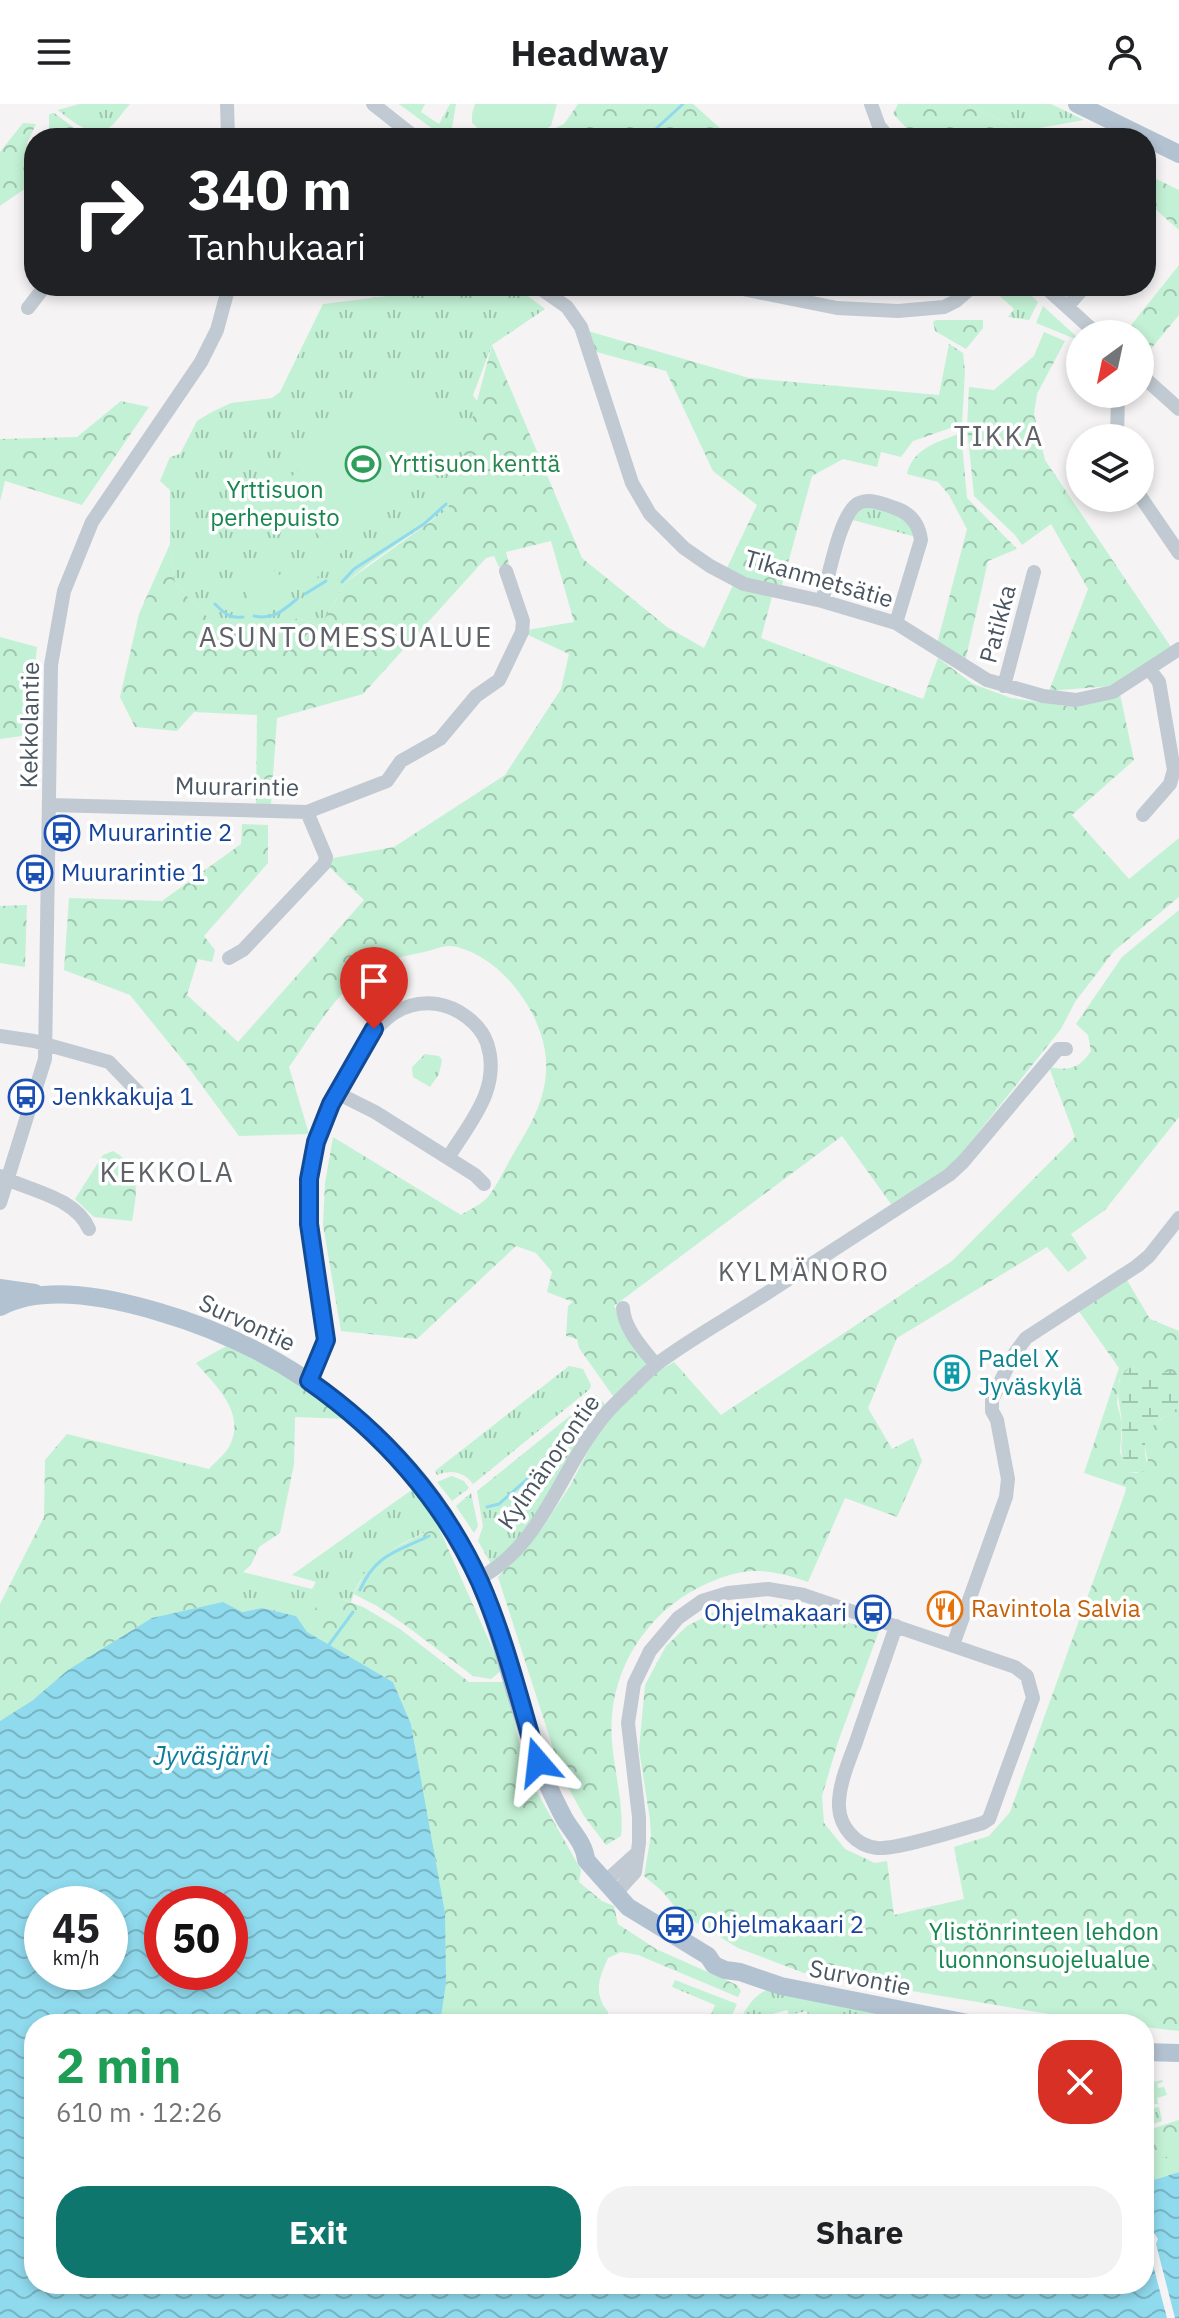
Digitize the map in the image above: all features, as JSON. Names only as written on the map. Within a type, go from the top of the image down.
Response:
[{"type":"main road","points":[[1077,104],[1126,128]]},
{"type":"main road","points":[[1156,143],[1179,154]]},
{"type":"main road","name":"Survontie","points":[[0,1288],[134,1304],[184,1319],[232,1338],[309,1381],[371,1429],[415,1478],[443,1516],[478,1579],[513,1678],[538,1762],[564,1817],[586,1852],[595,1857],[613,1884],[647,1912],[648,1918],[664,1931],[708,1956],[714,1965],[730,1972],[740,1972],[799,1991],[920,2014]]},
{"type":"main road","name":"Survontie","points":[[0,1307],[38,1294]]},
{"type":"main road","points":[[1154,2052],[1179,2053]]},
{"type":"street","points":[[227,104],[228,128]]},
{"type":"street","points":[[373,104],[401,128]]},
{"type":"street","points":[[871,104],[881,128]]},
{"type":"street","points":[[28,308],[37,296]]},
{"type":"street","name":"Kekkolantie","points":[[0,1203],[4,1178],[45,1059],[51,665],[64,591],[92,522],[201,362],[217,330],[226,296]]},
{"type":"street","name":"Tikanmetsätie","points":[[551,296],[567,307],[581,327],[632,483],[650,514],[684,548],[710,566],[744,584],[822,601],[896,623],[969,671],[1004,686],[1043,696],[1076,700],[1113,692],[1179,649]]},
{"type":"street","points":[[776,296],[825,306],[898,311],[944,307],[962,296]]},
{"type":"street","points":[[1055,296],[1081,320]]},
{"type":"street","points":[[1067,307],[1076,296]]},
{"type":"street","points":[[1154,386],[1179,408]]},
{"type":"street","points":[[822,601],[846,514],[858,503],[868,500],[892,507],[906,512],[920,531],[921,540],[896,623]]},
{"type":"street","points":[[1151,512],[1179,553]]},
{"type":"street","name":"Muurarintie","points":[[50,805],[307,812],[387,781],[401,761],[440,739],[476,696],[499,680],[522,632],[523,621],[506,571]]},
{"type":"street","name":"Patikka","points":[[1004,686],[1034,572]]},
{"type":"street","points":[[1143,815],[1170,784],[1174,770],[1159,682],[1150,670]]},
{"type":"street","points":[[229,958],[243,950],[324,864],[326,857],[307,812]]},
{"type":"street","points":[[309,1381],[326,1340],[309,1224],[309,1179],[316,1142],[337,1093],[374,1029],[402,1008],[421,1003],[450,1006],[465,1016],[485,1038],[491,1057],[491,1080],[484,1101],[448,1158]]},
{"type":"street","points":[[0,1036],[46,1044],[109,1062],[141,1095]]},
{"type":"street","name":"Kylmänorontie","points":[[478,1579],[509,1556],[550,1503],[597,1426],[613,1406],[656,1365],[949,1175],[1058,1049],[1066,1049]]},
{"type":"street","points":[[337,1093],[375,1112],[475,1175],[484,1184]]},
{"type":"street","points":[[4,1178],[72,1207],[84,1218],[89,1229]]},
{"type":"street","points":[[953,1645],[1006,1497],[1008,1479],[997,1420],[1003,1402],[1001,1381],[1012,1357],[1026,1338],[1137,1266],[1149,1256],[1179,1218]]},
{"type":"street","points":[[623,1308],[623,1315],[638,1343],[656,1365]]},
{"type":"street","points":[[613,1884],[635,1872],[640,1831],[629,1743],[630,1705],[641,1667],[661,1636],[678,1618],[715,1596],[768,1589],[804,1595],[953,1645],[1015,1667],[1027,1676],[1033,1698],[993,1814],[983,1823],[878,1849],[852,1837],[845,1828],[839,1808],[840,1797],[896,1626]]},
{"type":"green space","points":[[79,104],[130,104],[108,128],[85,128],[58,110]]},
{"type":"green space","points":[[399,104],[425,104],[421,112],[439,124],[450,104],[456,104],[452,128],[431,128]]},
{"type":"green space","points":[[475,104],[557,104],[551,126],[546,128],[478,128],[472,123]]},
{"type":"green space","points":[[578,104],[693,104],[720,128],[556,128],[564,124]]},
{"type":"green space","points":[[898,104],[965,104],[1017,128],[906,128],[893,114]]},
{"type":"green space","points":[[965,104],[1051,104],[1084,120],[1040,128],[1017,128]]},
{"type":"green space","points":[[54,113],[74,128],[49,128],[49,114]]},
{"type":"green space","points":[[23,123],[36,124],[34,128],[24,128],[24,190],[0,206],[0,152]]},
{"type":"green space","points":[[1156,179],[1179,190],[1179,230],[1156,210]]},
{"type":"green space","points":[[1179,265],[1179,315],[1154,345],[1154,320],[1135,320]]},
{"type":"green space","name":"Yrttisuon perhepuisto","points":[[387,296],[528,296],[545,309],[492,345],[473,395],[482,409],[448,509],[345,583],[321,626],[297,618],[278,633],[218,628],[175,584],[170,544],[170,490],[160,481],[170,457],[180,454],[197,421],[231,403],[272,398],[280,392],[323,304]]},
{"type":"green space","points":[[1000,296],[1032,296],[1038,302],[1029,320],[1008,317],[1014,309]]},
{"type":"green space","points":[[1043,306],[1066,327],[1066,335],[1036,323]]},
{"type":"green space","points":[[983,320],[983,328],[966,349],[935,331],[933,322]]},
{"type":"green space","points":[[588,331],[749,378],[939,395],[949,344],[963,353],[962,424],[913,441],[901,457],[881,452],[877,467],[843,459],[812,476],[782,585],[744,580],[726,570],[757,505],[713,471],[666,371],[593,351]]},
{"type":"green space","points":[[1044,332],[1065,341],[1037,394],[1034,414],[1045,460],[1066,491],[1066,512],[1080,512],[1171,647],[1111,686],[1049,691],[1088,589],[1051,524],[1022,545],[974,496],[967,427],[969,387],[994,390],[1034,356]]},
{"type":"green space","points":[[492,345],[582,558],[667,627],[704,648],[734,583],[773,593],[761,638],[923,699],[938,658],[973,684],[1011,698],[1065,706],[1120,694],[1134,760],[1072,815],[1129,879],[1179,838],[1179,897],[1114,951],[1075,1002],[1061,1029],[958,1158],[943,1172],[891,1204],[842,1136],[614,1306],[650,1365],[613,1396],[579,1348],[577,1339],[566,1336],[568,1306],[573,1302],[547,1292],[552,1272],[536,1253],[516,1246],[417,1339],[341,1331],[323,1225],[325,1183],[333,1137],[461,1215],[491,1193],[535,1114],[546,1072],[541,1033],[521,996],[492,965],[475,954],[449,946],[393,959],[369,970],[331,1007],[289,1067],[309,1134],[239,1136],[130,995],[64,970],[69,898],[162,901],[241,844],[242,824],[268,825],[268,863],[204,936],[215,950],[212,962],[198,959],[187,995],[238,1042],[364,900],[327,865],[333,858],[394,847],[505,775],[561,689],[569,654],[526,634],[527,630],[574,622],[551,541],[506,552],[509,564],[499,567],[494,556],[486,558],[363,694],[277,718],[271,805],[256,804],[257,715],[194,712],[177,731],[135,727],[120,697],[139,614],[170,544],[175,584],[218,628],[278,633],[297,618],[321,626],[345,583],[448,509]]},
{"type":"green space","name":"Yrttisuon kenttä","points":[[388,372],[453,432],[340,554],[274,496]]},
{"type":"green space","points":[[121,401],[149,407],[82,505],[5,481],[0,501],[0,439],[77,437]]},
{"type":"green space","points":[[961,433],[967,498],[1017,549],[988,561],[965,662],[937,644],[967,529],[949,495],[938,482],[907,474],[921,452]]},
{"type":"green space","points":[[868,506],[903,516],[916,537],[849,519],[854,512]]},
{"type":"green space","points":[[309,554],[325,568],[304,593],[287,579]]},
{"type":"green space","points":[[265,562],[294,588],[268,615],[251,615],[243,607],[249,598],[249,584]]},
{"type":"green space","points":[[0,637],[37,647],[28,735],[0,739]]},
{"type":"green space","points":[[27,905],[25,967],[0,963],[0,906]]},
{"type":"green space","points":[[1179,910],[1179,1117],[1105,1210],[1071,1234],[1087,1258],[1068,1272],[1047,1247],[897,1338],[868,1408],[892,1449],[913,1438],[922,1461],[897,1517],[845,1498],[808,1582],[762,1571],[725,1577],[708,1583],[671,1605],[642,1636],[622,1673],[615,1694],[611,1730],[622,1821],[621,1836],[606,1845],[584,1816],[562,1776],[498,1577],[541,1530],[570,1486],[594,1440],[618,1409],[660,1370],[674,1362],[721,1415],[952,1261],[1075,1137],[1049,1067],[1073,1067],[1087,1057],[1091,1051],[1088,1035],[1076,1024],[1122,957]]},
{"type":"green space","points":[[425,1054],[439,1056],[442,1060],[439,1074],[430,1087],[413,1077],[412,1067]]},
{"type":"green space","points":[[113,1151],[122,1157],[133,1173],[136,1191],[132,1221],[94,1217],[75,1199],[103,1155]]},
{"type":"green space","name":"Ylistönrinteen lehdon luonnonsuojelualue","points":[[1127,1280],[1150,1319],[1179,1331],[1179,1376],[1146,1375],[1133,1366],[1119,1380],[1117,1403],[1122,1423],[1120,1452],[1129,1473],[1137,1473],[1148,1461],[1145,1440],[1152,1427],[1179,1406],[1179,2031],[1154,2028],[1154,2014],[1049,2014],[804,1973],[738,1948],[679,1912],[662,1891],[644,1876],[651,1835],[639,1749],[645,1685],[666,1646],[687,1626],[728,1605],[781,1605],[879,1631],[838,1742],[822,1796],[824,1823],[845,1849],[875,1863],[887,1861],[894,1915],[964,1899],[954,1847],[989,1836],[1010,1812],[1125,1493],[1126,1487],[1084,1473],[1119,1368],[1078,1310]]},
{"type":"green space","points":[[230,1344],[305,1387],[348,1419],[295,1417],[294,1464],[280,1533],[259,1547],[251,1565],[243,1572],[225,1602],[152,1618],[68,1670],[33,1700],[0,1721],[0,1604],[44,1517],[45,1460],[67,1434],[209,1469],[230,1445],[234,1421],[226,1400],[196,1363]]},
{"type":"green space","points":[[569,1366],[583,1369],[590,1389],[473,1484],[457,1473],[437,1475],[435,1471]]},
{"type":"green space","points":[[1133,1366],[1147,1375],[1171,1371],[1179,1376],[1179,1406],[1150,1430],[1145,1445],[1146,1471],[1129,1473],[1122,1453],[1118,1392],[1121,1378]]},
{"type":"green space","points":[[596,1395],[608,1407],[540,1512],[491,1564],[478,1541],[483,1526],[477,1491]]},
{"type":"green space","points":[[452,1476],[464,1481],[469,1488],[452,1501],[437,1482]]},
{"type":"green space","points":[[413,1489],[438,1526],[374,1563],[357,1586],[351,1602],[330,1595],[471,1859],[442,2014],[446,1983],[305,1631],[296,1616],[262,1608],[156,1617],[0,1721],[0,1678],[243,1572],[312,1589],[316,1582],[292,1575]]},
{"type":"green space","points":[[471,1493],[478,1526],[474,1533],[456,1506]]},
{"type":"green space","points":[[438,1526],[502,1670],[491,1679],[473,1676],[405,1625],[354,1594],[366,1570],[377,1557]]},
{"type":"green space","points":[[323,1592],[363,1607],[400,1629],[469,1682],[506,1682],[525,1771],[581,1870],[579,1882],[602,1901],[614,1906],[618,1924],[656,1949],[737,1985],[741,1991],[738,1997],[638,1955],[621,1952],[608,1958],[600,1979],[600,1998],[608,2014],[441,2014],[446,1983],[445,1913],[411,1724],[393,1682],[305,1631]]},
{"type":"green space","points":[[675,1980],[737,2004],[732,2014],[711,2014],[715,2005],[672,1987]]},
{"type":"green space","points":[[771,1989],[888,2014],[808,2014],[807,2011],[789,2014],[787,2010],[772,2014],[743,2014],[755,1998]]},
{"type":"green space","points":[[1162,2080],[1157,2084],[1158,2088],[1164,2087],[1167,2095],[1157,2098],[1158,2104],[1154,2104],[1154,2082]]},
{"type":"green space","points":[[1159,2107],[1162,2121],[1154,2124],[1154,2108]]},
{"type":"green space","points":[[1179,2120],[1179,2172],[1154,2180],[1154,2128]]},
{"type":"green space","points":[[1179,2120],[1179,2154],[1154,2160],[1154,2128]]},
{"type":"water","name":"Jyväsjärvi","points":[[223,1602],[242,1612],[262,1608],[296,1616],[307,1632],[393,1682],[411,1724],[445,1913],[446,1983],[441,2014],[24,2014],[24,2294],[1154,2294],[1154,2180],[1179,2172],[1179,2318],[0,2318],[0,1721],[33,1700],[68,1670],[152,1618]]},
{"type":"pier","points":[[1154,2233],[1158,2239],[1156,2244],[1175,2318],[1167,2318],[1154,2269]]},
{"type":"waterway","points":[[657,128],[683,104]]},
{"type":"waterway","points":[[342,582],[354,569],[424,524],[446,504]]},
{"type":"waterway","points":[[305,594],[326,581]]},
{"type":"waterway","points":[[254,616],[272,616],[297,599]]},
{"type":"waterway","points":[[215,604],[228,615],[243,617]]},
{"type":"waterway","points":[[487,1507],[499,1504],[559,1451],[572,1433],[596,1410]]},
{"type":"waterway","points":[[360,1590],[380,1561],[429,1536]]},
{"type":"waterway","points":[[328,1646],[353,1612]]},
{"type":"place","name":"Yrttisuon kenttä","points":[[363,464]]},
{"type":"place","name":"Muurarintie 2","points":[[62,833]]},
{"type":"place","name":"Muurarintie 1","points":[[35,873]]},
{"type":"place","name":"Jenkkakuja 1","points":[[26,1097]]},
{"type":"place","name":"Padel X Jyväskylä","points":[[952,1373]]},
{"type":"place","name":"Ravintola Salvia","points":[[945,1609]]},
{"type":"place","name":"Ohjelmakaari","points":[[873,1613]]},
{"type":"place","name":"Ohjelmakaari 2","points":[[675,1925]]},
{"type":"district","name":"TIKKA","points":[[999,436]]},
{"type":"district","name":"ASUNTOMESSUALUE","points":[[346,637]]},
{"type":"district","name":"KEKKOLA","points":[[167,1172]]},
{"type":"district","name":"KYLMÄNORO","points":[[804,1272]]},
{"type":"route","points":[[374,1029],[331,1104],[316,1142],[309,1179],[309,1224],[326,1340],[309,1381],[371,1429],[415,1478],[443,1516],[485,1596],[538,1762]]}]
